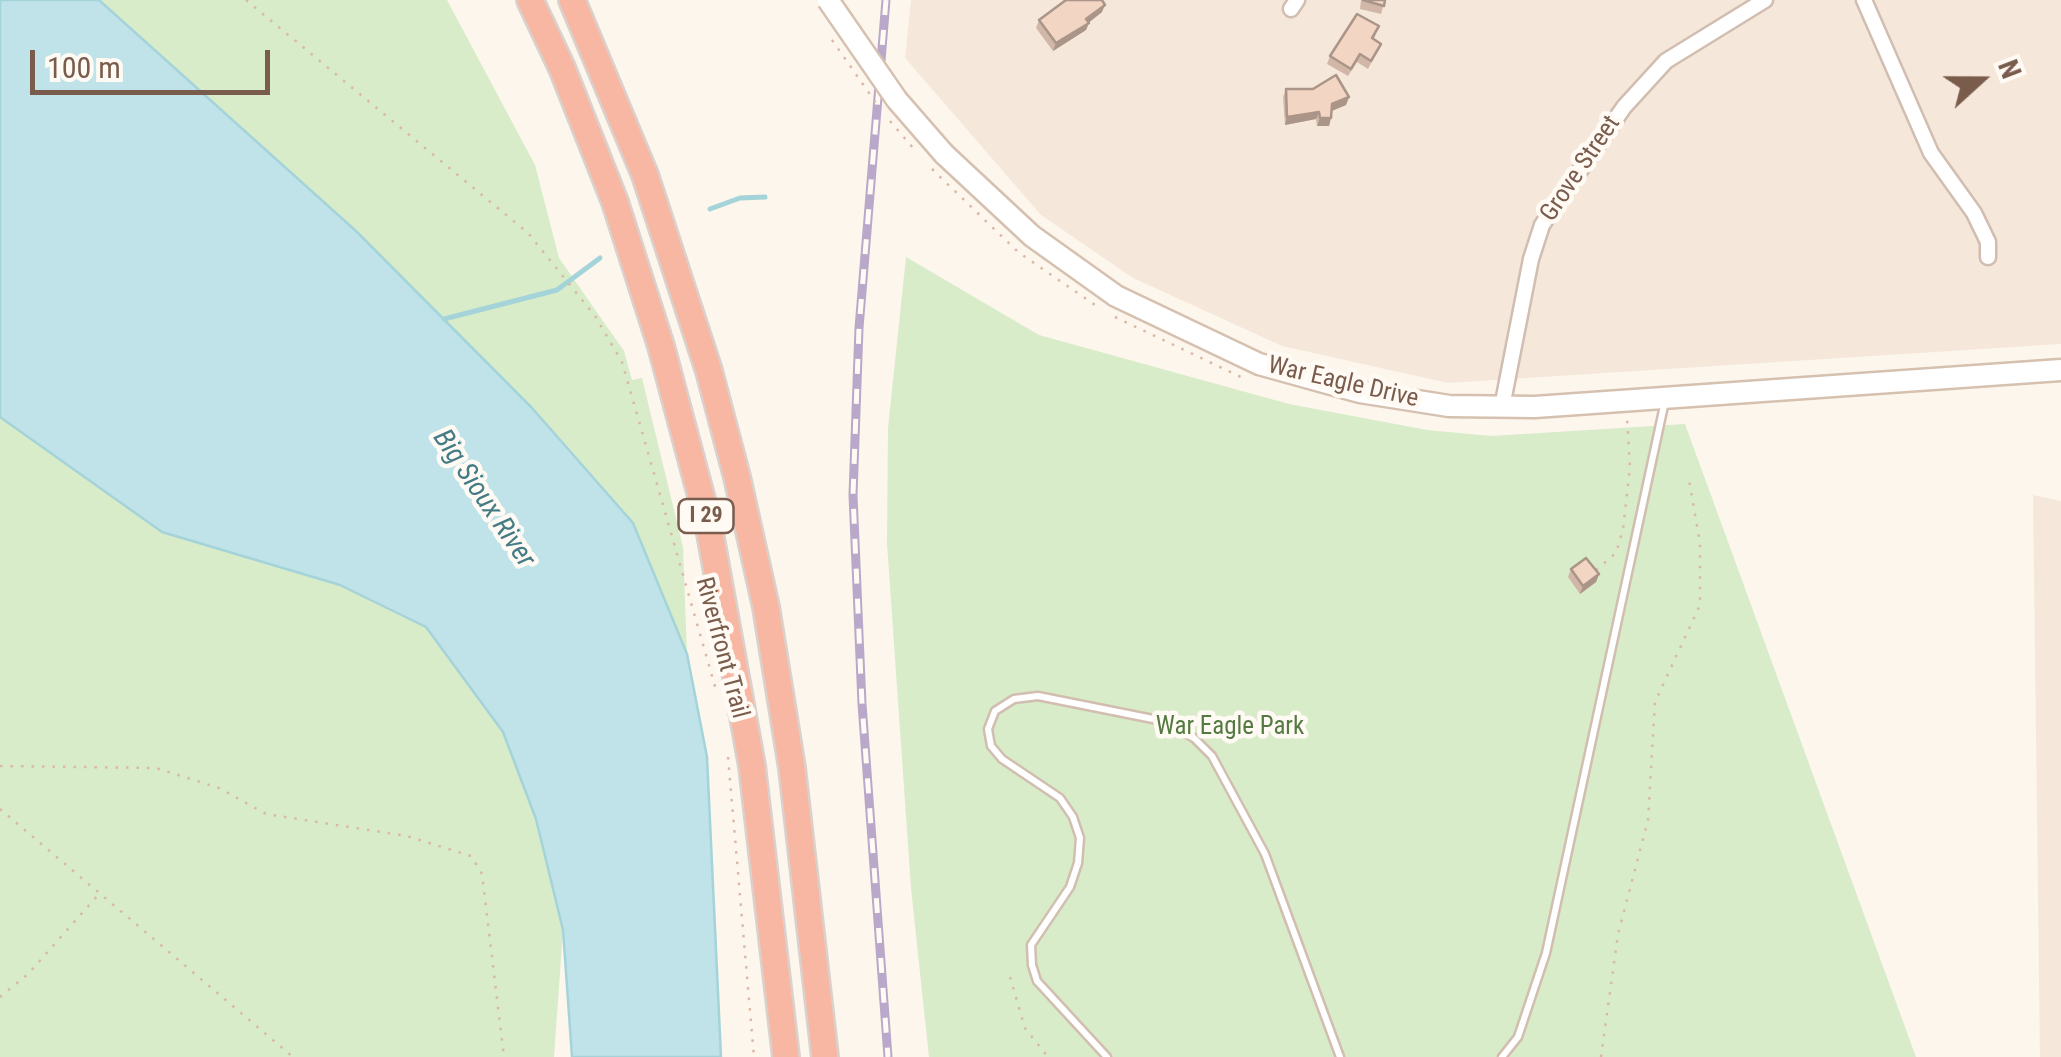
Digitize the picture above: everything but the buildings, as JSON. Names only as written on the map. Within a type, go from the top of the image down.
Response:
[{"type":"highway","name":"I 29","points":[[530,0],[562,68],[614,202],[662,346],[708,522],[752,766],[786,1057]]},
{"type":"highway","name":"I 29","points":[[572,0],[652,193],[709,371],[737,477],[766,607],[792,768],[825,1057]]},
{"type":"main road","name":"War Eagle Drive","points":[[828,0],[897,100],[944,154],[1032,236],[1116,296],[1259,364],[1360,392],[1450,406],[1502,407],[1665,400],[2061,370]]},
{"type":"street","name":"Grove Street","points":[[1502,407],[1531,259],[1542,225],[1624,107],[1666,61],[1765,0]]},
{"type":"street","points":[[1864,0],[1931,153],[1974,214],[1988,242],[1988,257]]},
{"type":"lane","points":[[1502,1057],[1518,1038],[1546,952],[1665,400]]},
{"type":"lane","points":[[1107,1057],[1037,981],[1032,965],[1030,945],[1070,887],[1078,863],[1080,838],[1073,816],[1060,798],[1002,759],[991,746],[988,728],[995,712],[1014,699],[1038,696],[1163,721],[1194,738],[1212,756],[1265,854],[1340,1057]]},
{"type":"path","name":"Riverfront Trail","points":[[246,0],[548,253],[595,316],[622,362],[721,707]]},
{"type":"path","points":[[1590,574],[1616,553],[1626,517],[1630,467],[1625,402]]},
{"type":"path","points":[[1601,1057],[1618,934],[1648,820],[1654,702],[1700,605],[1700,543],[1689,480]]},
{"type":"path","name":"Riverfront Trail","points":[[727,742],[754,1057]]},
{"type":"path","points":[[0,766],[156,768],[219,788],[266,814],[406,836],[471,856],[482,874],[504,1057]]},
{"type":"path","points":[[0,809],[292,1057]]},
{"type":"path","points":[[0,997],[28,974],[100,894]]},
{"type":"path","points":[[1010,977],[1025,1028],[1048,1057]]},
{"type":"shaded area","points":[[911,0],[2061,0],[2061,344],[1448,383],[1282,346],[1133,278],[1041,215],[905,58]]},
{"type":"shaded area","points":[[2033,495],[2061,501],[2061,1057],[2040,1057]]},
{"type":"green space","points":[[99,0],[447,0],[535,165],[559,258],[624,351],[632,380],[642,378],[683,547],[687,654],[633,523],[532,408],[356,231]]},
{"type":"green space","name":"War Eagle Park","points":[[906,257],[1039,335],[1289,404],[1427,430],[1491,436],[1685,424],[1916,1057],[929,1057],[911,888],[887,543],[888,428]]},
{"type":"green space","points":[[0,417],[162,532],[340,585],[426,627],[503,732],[536,819],[563,930],[554,1057],[0,1057]]},
{"type":"water","name":"Big Sioux River","points":[[0,0],[99,0],[356,231],[532,408],[633,523],[687,654],[707,757],[721,1057],[572,1057],[563,930],[536,819],[503,732],[426,627],[340,585],[162,532],[0,417]]},
{"type":"waterway","points":[[710,209],[740,198],[765,197]]},
{"type":"waterway","points":[[444,319],[557,290],[600,258]]},
{"type":"railway","points":[[886,0],[859,328],[853,495],[862,704],[888,1057]]}]
